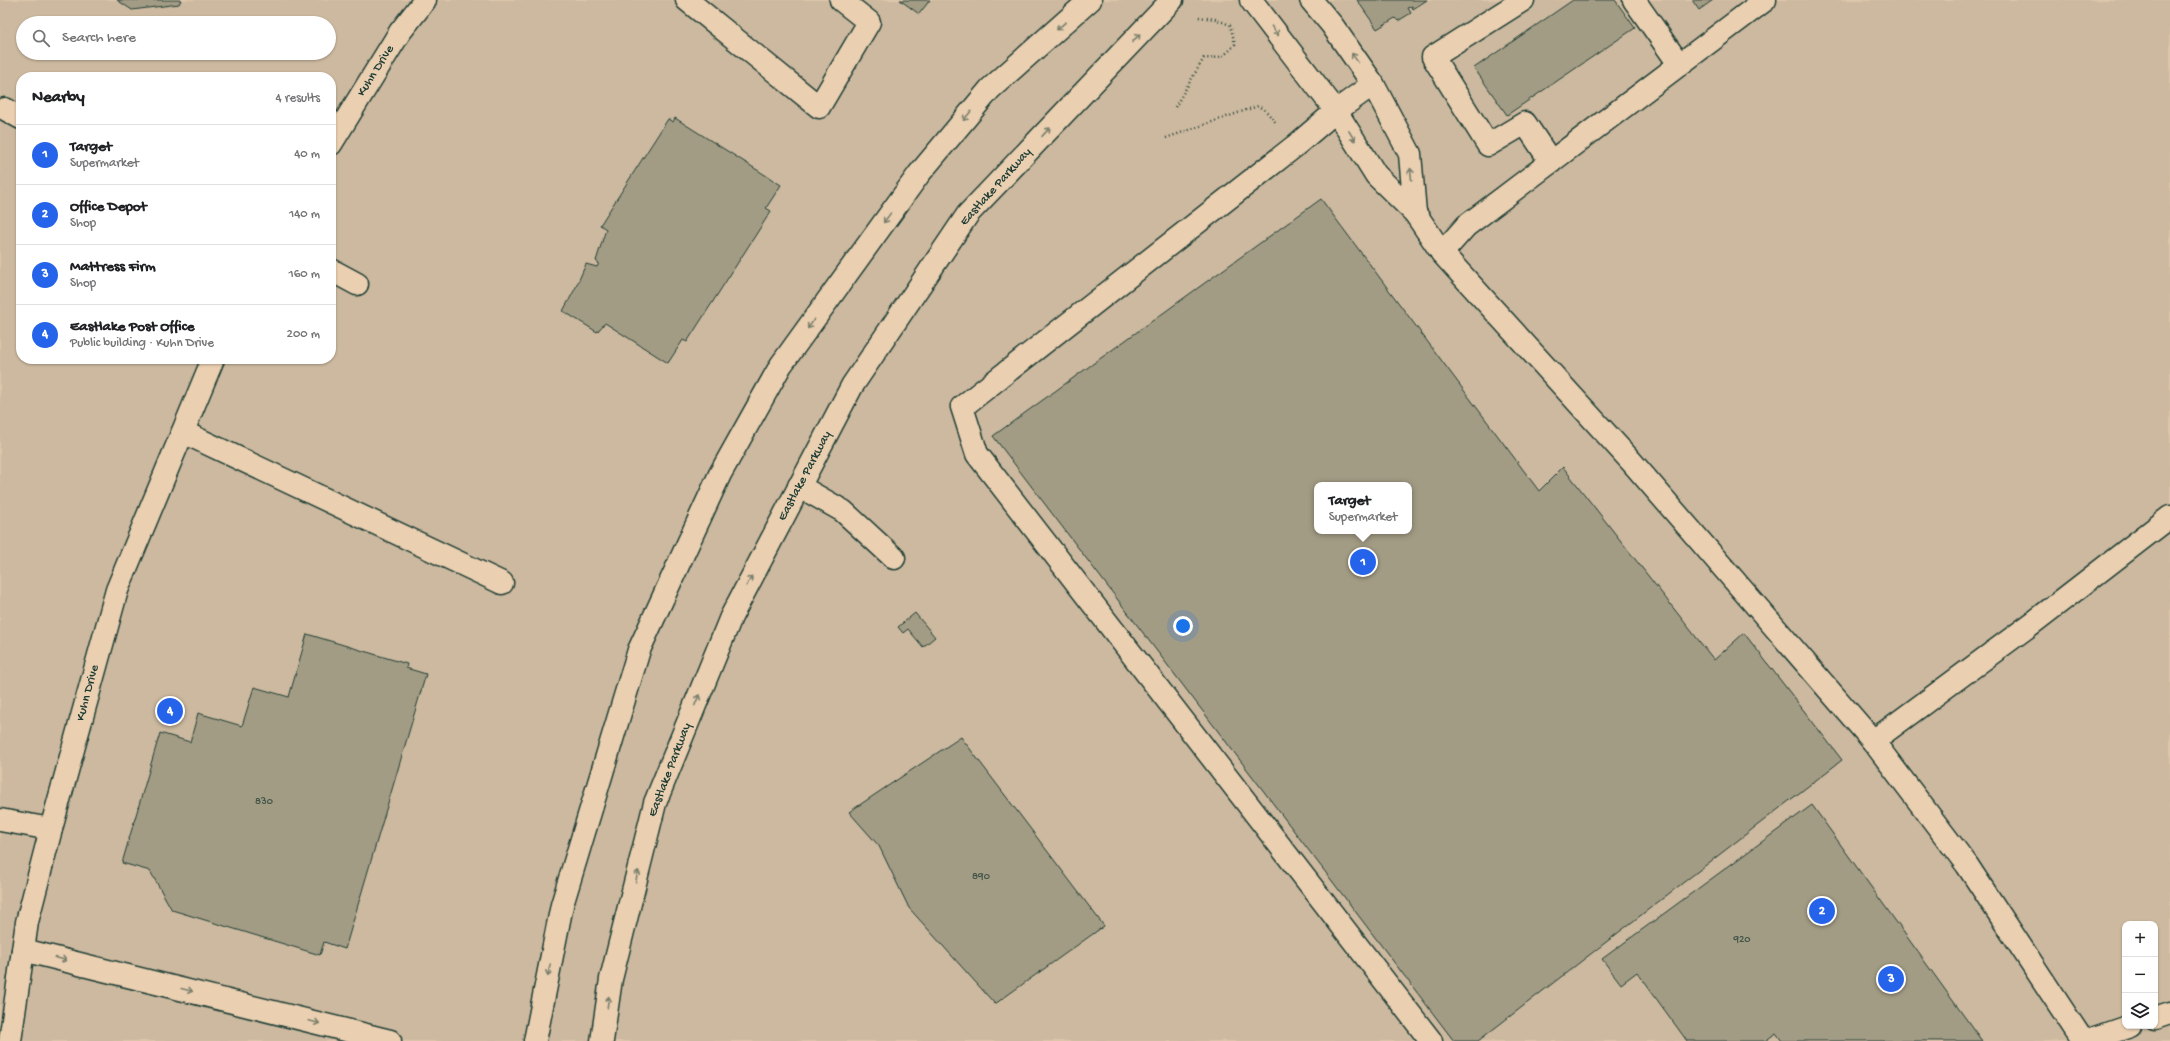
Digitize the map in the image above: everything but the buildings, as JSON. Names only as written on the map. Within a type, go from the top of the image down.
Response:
[{"type":"main road","name":"Kuhn Drive","points":[[336,136],[400,32],[425,0]]},
{"type":"main road","points":[[687,0],[819,106],[869,22],[841,0]]},
{"type":"main road","points":[[535,1041],[562,905],[639,650],[720,474],[781,365],[918,174],[990,89],[1090,0]]},
{"type":"main road","name":"Eastlake Parkway","points":[[602,1041],[611,979],[655,803],[731,616],[852,386],[968,214],[1172,0]]},
{"type":"main road","points":[[1251,0],[1336,111],[1376,175],[1414,213],[1442,253],[1630,461],[1874,741],[1967,865],[2084,1041],[2122,1029]]},
{"type":"main road","points":[[1311,0],[1332,24],[1373,84],[1410,154],[1414,213]]},
{"type":"main road","points":[[1523,0],[1433,57],[1488,145],[1524,123],[1551,162]]},
{"type":"main road","points":[[1634,0],[1680,64]]},
{"type":"main road","points":[[1442,253],[1466,226],[1765,0]]},
{"type":"main road","points":[[1373,84],[1336,111],[1288,151],[962,408],[977,454],[1431,1041]]},
{"type":"main road","points":[[336,273],[357,284]]},
{"type":"main road","name":"Kuhn Drive","points":[[10,1041],[27,922],[117,590],[211,364]]},
{"type":"main road","points":[[183,432],[502,583]]},
{"type":"main road","points":[[799,486],[843,510],[894,558]]},
{"type":"main road","points":[[1874,741],[2034,622],[2170,517]]},
{"type":"main road","points":[[0,820],[51,829]]},
{"type":"main road","points":[[23,950],[390,1041]]},
{"type":"main road","points":[[2158,1017],[2170,1012]]},
{"type":"path","points":[[1174,107],[1204,58],[1212,58],[1227,54],[1234,44],[1230,25],[1215,19],[1198,17]]},
{"type":"path","points":[[1166,138],[1258,106],[1266,111],[1281,129]]},
{"type":"shaded area","points":[[0,0],[2170,0],[2170,1041],[0,1041]]},
{"type":"place","name":"Target","points":[[1363,562]]},
{"type":"place","name":"Eastlake Post Office","points":[[170,711]]},
{"type":"place","name":"Office Depot","points":[[1822,911]]},
{"type":"place","name":"Mattress Firm","points":[[1891,979]]}]
